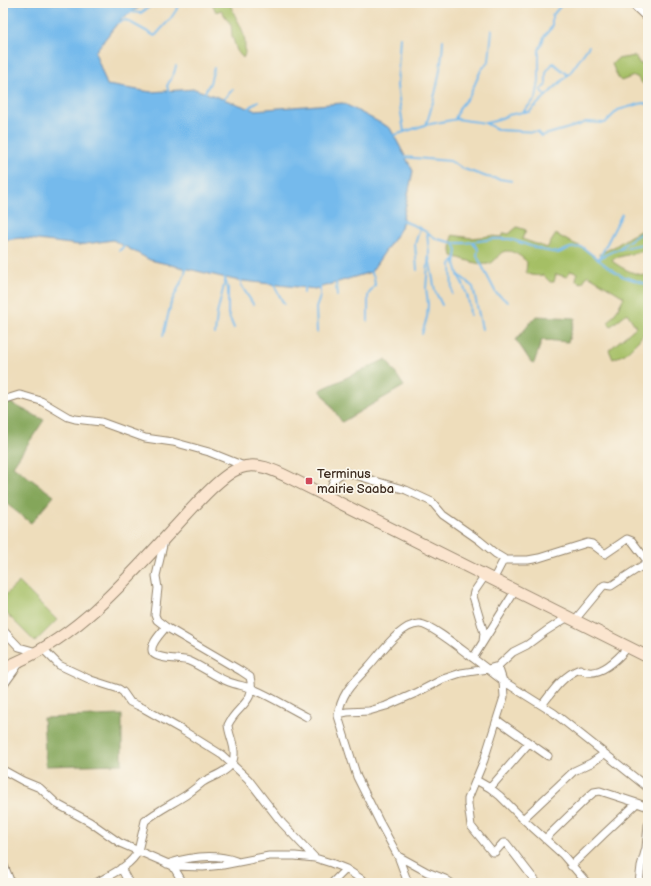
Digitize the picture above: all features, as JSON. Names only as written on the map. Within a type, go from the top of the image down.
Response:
[{"type":"street","points":[[631,3],[648,19]]},
{"type":"street","points":[[3,400],[19,395],[24,396],[41,401],[68,417],[101,422],[145,438],[178,443],[209,452],[244,466],[258,466],[279,473],[648,657]]},
{"type":"street","points":[[3,668],[40,651],[90,615],[130,575],[203,496],[232,471],[244,466]]},
{"type":"street","points":[[328,497],[336,476],[340,473],[348,474],[406,490],[432,502],[444,515],[504,559],[528,560],[587,544],[592,544],[605,554],[626,539],[632,541],[640,549],[648,562],[611,586],[603,586],[571,619],[546,631],[527,646],[513,652],[498,666],[461,673],[443,679],[386,706],[369,711],[338,714]]},
{"type":"street","points":[[96,883],[133,859],[138,851],[145,821],[187,795],[203,782],[232,764],[234,759],[234,745],[228,724],[246,702],[252,689],[252,684],[248,675],[166,627],[157,620],[155,615],[158,588],[156,576],[164,539]]},
{"type":"street","points":[[483,642],[483,631],[473,596],[504,559]]},
{"type":"street","points":[[474,658],[515,591]]},
{"type":"street","points":[[408,883],[398,856],[357,777],[338,714],[339,708],[347,692],[389,643],[402,631],[417,624],[436,630],[503,681],[542,705],[648,788]]},
{"type":"street","points":[[166,627],[154,643],[152,652],[155,654],[167,658],[184,659],[229,682],[252,689],[272,698],[307,717]]},
{"type":"street","points":[[3,630],[19,647],[40,651],[59,665],[92,680],[119,689],[130,702],[143,708],[222,755],[248,779],[282,823],[315,858]]},
{"type":"street","points":[[542,705],[560,682],[580,670],[590,673],[596,672],[615,661],[628,647]]},
{"type":"street","points":[[3,686],[21,661]]},
{"type":"street","points":[[498,666],[503,681],[504,697],[484,760],[468,799],[471,826],[493,853],[504,843],[506,843],[537,883]]},
{"type":"street","points":[[496,720],[548,756]]},
{"type":"street","points":[[490,788],[529,744]]},
{"type":"street","points":[[523,819],[574,770],[591,763],[604,754]]},
{"type":"street","points":[[3,770],[40,788],[57,804],[90,822],[120,843],[170,865],[203,867],[223,865],[236,861],[269,856],[295,856],[315,858],[331,863],[346,869],[367,883]]},
{"type":"street","points":[[476,780],[500,796],[563,855],[587,883]]},
{"type":"street","points":[[545,839],[596,791],[648,807]]},
{"type":"street","points":[[571,866],[637,803]]},
{"type":"street","points":[[639,883],[641,866],[646,848],[648,825]]},
{"type":"street","points":[[398,856],[451,883]]},
{"type":"street","points":[[3,863],[11,883]]},
{"type":"street","points":[[170,865],[183,883]]},
{"type":"street","points":[[121,868],[129,883]]},
{"type":"street","points":[[332,883],[346,869]]},
{"type":"green space","points":[[212,3],[230,3],[244,35],[245,55],[243,58],[237,51],[232,36],[231,25],[221,10],[216,12]]},
{"type":"green space","points":[[635,56],[640,64],[645,62],[648,65],[648,86],[643,84],[637,77],[634,76],[621,81],[618,78],[612,64],[617,59]]},
{"type":"green space","points":[[648,224],[648,250],[615,258],[612,261],[629,271],[648,276],[648,328],[625,354],[613,359],[609,350],[636,327],[627,313],[611,326],[608,323],[624,297],[588,275],[582,283],[576,281],[577,273],[570,271],[567,277],[556,274],[554,282],[550,282],[543,275],[536,276],[530,274],[526,272],[527,262],[510,251],[500,254],[492,263],[485,264],[475,263],[452,256],[451,251],[452,235],[472,238],[490,236],[502,237],[504,233],[509,234],[517,227],[526,230],[522,239],[547,248],[556,234],[582,247],[597,259],[601,253],[642,230]]},
{"type":"green space","points":[[536,316],[575,318],[568,342],[542,340],[534,363],[531,362],[516,340]]},
{"type":"green space","points":[[386,359],[404,386],[342,422],[320,390]]},
{"type":"green space","points":[[3,399],[44,420],[13,466],[54,496],[31,523],[3,501]]},
{"type":"green space","points":[[19,582],[57,620],[35,642],[3,610],[3,597]]},
{"type":"green space","points":[[122,715],[122,764],[46,766],[43,718]]},
{"type":"water","points":[[3,3],[146,3],[120,20],[95,52],[107,85],[151,92],[195,89],[254,110],[343,103],[390,128],[413,171],[401,228],[371,272],[315,289],[235,280],[150,260],[113,240],[79,245],[21,238],[3,240]]},
{"type":"waterway","points":[[130,12],[141,13],[155,3]]},
{"type":"waterway","points":[[115,23],[126,20],[155,36],[171,18],[181,3]]},
{"type":"waterway","points":[[486,123],[508,115],[523,112],[536,98],[539,81],[539,50],[545,35],[552,27],[552,16],[563,3]]},
{"type":"waterway","points":[[455,119],[460,107],[470,95],[481,70],[489,61],[492,30]]},
{"type":"waterway","points":[[400,37],[397,86],[404,132]]},
{"type":"waterway","points":[[426,125],[438,83],[443,40]]},
{"type":"waterway","points":[[523,112],[529,112],[570,73],[589,46]]},
{"type":"waterway","points":[[553,63],[568,75],[546,96],[541,90],[546,85],[546,72],[553,63]]},
{"type":"waterway","points":[[169,92],[167,86],[176,66]]},
{"type":"waterway","points":[[204,94],[210,83],[214,68]]},
{"type":"waterway","points":[[223,100],[233,89]]},
{"type":"waterway","points":[[248,109],[258,101]]},
{"type":"waterway","points":[[392,136],[425,125],[457,119],[485,123],[499,130],[537,132],[541,136],[586,122],[605,123],[618,110],[643,103],[648,104]]},
{"type":"waterway","points":[[403,157],[450,161],[464,169],[487,177],[512,181]]},
{"type":"waterway","points":[[599,259],[622,214]]},
{"type":"waterway","points":[[401,220],[420,228],[437,239],[454,243],[493,239],[510,239],[542,250],[558,253],[570,248],[582,247],[622,276],[646,284],[648,283]]},
{"type":"waterway","points":[[417,270],[415,244],[420,228]]},
{"type":"waterway","points":[[618,249],[648,229]]},
{"type":"waterway","points":[[422,334],[427,317],[428,304],[426,288],[429,253],[427,233]]},
{"type":"waterway","points":[[472,242],[478,249],[477,256],[496,293],[508,302]]},
{"type":"waterway","points":[[454,243],[457,250],[455,263],[458,274],[473,287],[482,329]]},
{"type":"waterway","points":[[598,260],[615,250],[648,243]]},
{"type":"waterway","points":[[119,251],[125,245]]},
{"type":"waterway","points":[[429,257],[435,291],[442,305]]},
{"type":"waterway","points":[[452,294],[451,264],[455,259]]},
{"type":"waterway","points":[[163,336],[171,303],[185,274],[186,267]]},
{"type":"waterway","points":[[368,321],[368,295],[375,285],[374,277],[370,271]]},
{"type":"waterway","points":[[224,275],[228,289],[228,314],[234,328]]},
{"type":"waterway","points":[[458,275],[467,294],[470,315]]},
{"type":"waterway","points":[[241,279],[241,285],[253,304]]},
{"type":"waterway","points":[[215,334],[217,314],[225,281]]},
{"type":"waterway","points":[[336,281],[337,296]]},
{"type":"waterway","points":[[275,283],[276,289],[284,304]]},
{"type":"waterway","points":[[317,332],[316,308],[320,297],[320,286]]},
{"type":"waterway","points":[[304,287],[304,293]]},
{"type":"place","name":"Terminus mairie Saaba","points":[[309,481]]}]
